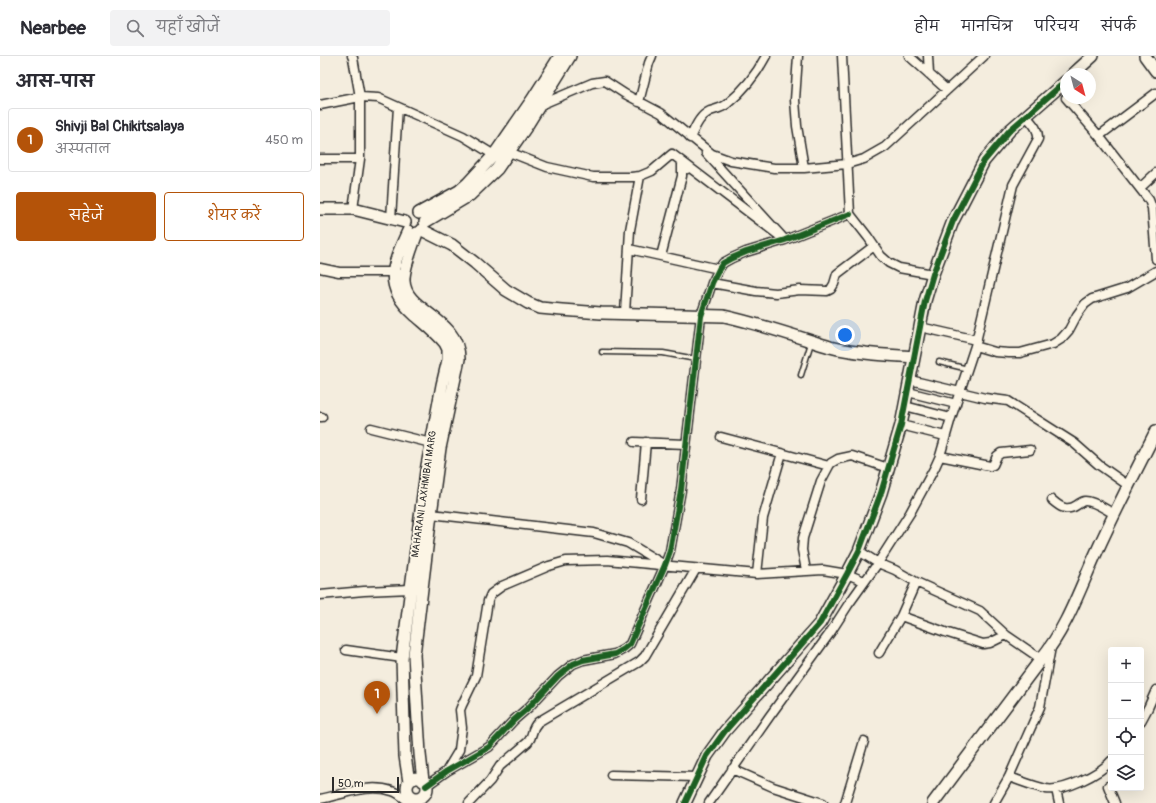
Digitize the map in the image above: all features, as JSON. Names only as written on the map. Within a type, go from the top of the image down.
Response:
[{"type":"street","points":[[413,801],[424,795],[427,790],[420,754],[414,655],[440,448],[459,359],[459,352],[450,332],[418,305],[410,296],[405,286],[404,275],[416,225],[468,183],[494,155],[560,56]]},
{"type":"street","points":[[416,225],[476,191],[497,168],[540,105],[570,56]]},
{"type":"street","points":[[639,102],[652,56]]},
{"type":"street","points":[[690,138],[699,119],[706,113],[721,108],[727,104],[747,83],[760,67],[766,56]]},
{"type":"street","points":[[798,56],[795,100],[797,126],[804,168]]},
{"type":"street","points":[[842,56],[850,214],[881,256],[889,263],[899,268],[933,274]]},
{"type":"street","points":[[909,56],[947,90]]},
{"type":"street","points":[[928,56],[929,74]]},
{"type":"street","points":[[540,105],[599,81],[605,81],[610,83],[620,92],[661,113],[690,138],[712,154],[731,162],[774,168],[804,168],[847,164],[864,159],[885,147],[984,56]]},
{"type":"street","points":[[1080,68],[1093,56]]},
{"type":"street","points":[[1145,56],[1156,71]]},
{"type":"street","points":[[353,57],[360,97],[360,159],[353,209]]},
{"type":"street","points":[[685,803],[707,756],[725,731],[820,623],[847,574],[859,551],[881,493],[901,425],[920,327],[933,274],[953,221],[984,161],[1010,130],[1060,87]]},
{"type":"street","points":[[1099,136],[1156,93]]},
{"type":"street","points":[[320,105],[360,97],[378,98],[463,136],[494,155]]},
{"type":"street","points":[[1071,104],[1099,136],[1149,200],[1152,208],[1156,260]]},
{"type":"street","points":[[390,219],[398,107]]},
{"type":"street","points":[[709,803],[732,768],[830,633],[864,581],[878,563],[910,513],[940,456],[983,318],[1013,185],[1038,139],[1039,134],[1036,127],[1026,116]]},
{"type":"street","points":[[698,143],[785,240]]},
{"type":"street","points":[[509,152],[547,167],[593,177],[640,176],[652,171],[672,154],[785,240]]},
{"type":"street","points":[[320,159],[360,159]]},
{"type":"street","points":[[661,256],[682,176],[682,166],[785,240]]},
{"type":"street","points":[[1140,188],[1156,172]]},
{"type":"street","points":[[625,313],[630,230],[640,176]]},
{"type":"street","points":[[320,209],[353,209],[416,225],[452,245],[476,263],[506,290],[540,308],[625,313],[701,316],[714,315],[730,317],[812,340],[831,347],[890,356],[914,357]]},
{"type":"street","points":[[425,784],[489,747],[558,676],[573,664],[598,656],[615,654],[630,644],[666,565],[670,551],[681,490],[701,316],[719,269],[723,263],[746,252],[785,240],[850,214]]},
{"type":"street","name":"MAHARANI LAXHMIBAI MARG","points":[[409,782],[404,756],[402,658],[420,513],[431,443],[448,360],[448,349],[446,343],[403,304],[394,288],[393,272],[401,247],[416,225]]},
{"type":"street","points":[[712,284],[776,293],[800,290],[827,291],[831,289],[834,284],[837,274],[874,246]]},
{"type":"street","points":[[629,249],[719,269]]},
{"type":"street","points":[[320,268],[339,272],[393,272]]},
{"type":"street","points":[[920,327],[976,343],[995,352],[1020,353],[1053,344],[1061,339],[1069,330],[1085,304],[1092,299],[1127,288],[1156,271]]},
{"type":"street","points":[[910,380],[960,392],[1008,401],[1074,443],[1099,465],[1129,486]]},
{"type":"street","points":[[908,392],[956,404]]},
{"type":"street","points":[[905,406],[951,418]]},
{"type":"street","points":[[901,425],[945,436]]},
{"type":"street","points":[[371,428],[431,443]]},
{"type":"street","points":[[933,803],[1060,633],[1097,550],[1156,431]]},
{"type":"street","points":[[721,437],[828,466]]},
{"type":"street","points":[[634,442],[686,444]]},
{"type":"street","points":[[641,499],[646,442]]},
{"type":"street","points":[[940,456],[990,466],[993,465],[997,456],[1001,454],[1030,450]]},
{"type":"street","points":[[757,574],[763,518],[782,453]]},
{"type":"street","points":[[806,570],[802,550],[803,538],[821,481],[831,462],[852,456],[888,468]]},
{"type":"street","points":[[1052,500],[1062,508],[1068,509],[1082,502],[1088,501],[1115,514]]},
{"type":"street","points":[[431,514],[594,533],[628,543],[666,565]]},
{"type":"street","points":[[859,551],[878,563],[895,570],[916,582],[980,611],[1006,635],[1041,659]]},
{"type":"street","points":[[447,771],[460,746],[462,728],[460,710],[476,676],[490,594],[502,586],[549,566],[566,561],[607,560],[757,574],[823,570],[847,574],[864,581]]},
{"type":"street","points":[[469,803],[490,781],[500,766],[528,742],[532,730],[538,722],[639,662],[646,656],[696,569]]},
{"type":"street","points":[[879,653],[901,616],[916,582]]},
{"type":"street","points":[[320,595],[411,589]]},
{"type":"street","points":[[901,616],[983,644],[990,643],[1006,635]]},
{"type":"street","points":[[994,803],[1009,777],[1040,706],[1051,647]]},
{"type":"street","points":[[346,650],[402,658]]},
{"type":"street","points":[[1142,719],[1156,690]]},
{"type":"street","points":[[845,803],[864,741]]},
{"type":"street","points":[[1009,777],[1047,789],[1056,789],[1087,778],[1098,772],[1108,764]]},
{"type":"street","points":[[732,768],[768,784],[824,803]]},
{"type":"street","points":[[611,775],[697,776]]},
{"type":"street","points":[[413,801],[408,792],[409,782],[418,778],[425,784]]},
{"type":"street","points":[[320,799],[358,790],[377,788],[392,791],[413,801]]},
{"type":"street","points":[[1056,789],[1059,803]]},
{"type":"street","points":[[1110,791],[1114,803]]},
{"type":"lane","points":[[801,375],[812,340]]},
{"type":"lane","points":[[602,352],[663,353],[696,359]]},
{"type":"lane","points":[[939,362],[968,369]]},
{"type":"cycle path","points":[[685,803],[707,756],[725,731],[820,623],[847,574],[859,551],[881,493],[901,425],[925,301],[933,274],[953,221],[984,161],[1010,130],[1060,86]]},
{"type":"cycle path","points":[[426,786],[447,771],[489,747],[558,676],[573,664],[583,660],[615,654],[630,644],[670,551],[681,490],[701,316],[712,283],[719,269],[723,263],[746,252],[785,240],[850,214]]},
{"type":"place","name":"Shivji Bal Chikitsalaya","points":[[377,714]]}]
